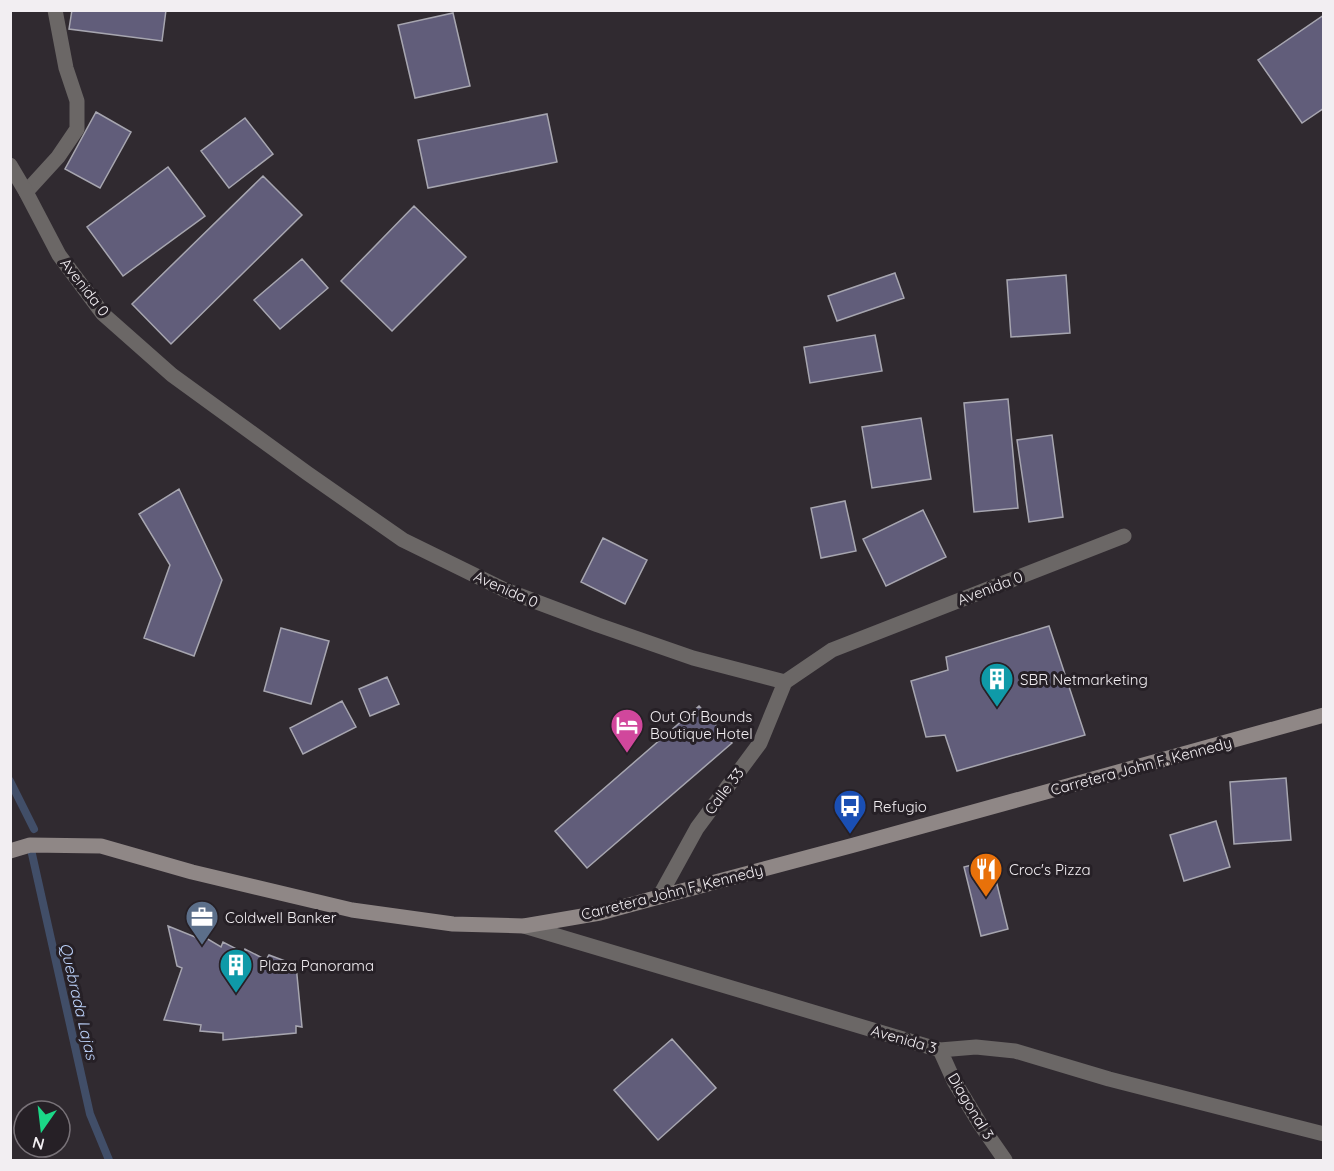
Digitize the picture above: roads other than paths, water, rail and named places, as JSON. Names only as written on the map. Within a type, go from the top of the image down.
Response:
[{"type":"main road","name":"Carretera John F. Kennedy","points":[[10,851],[30,845],[101,846],[192,872],[352,910],[453,924],[524,926],[600,913],[1323,715]]},
{"type":"street","points":[[26,192],[58,158],[77,129],[77,101],[66,68],[55,10]]},
{"type":"street","name":"Avenida 0","points":[[10,165],[59,255],[103,314],[172,375],[307,473],[403,540],[505,590],[693,658],[785,682],[832,650],[1124,536]]},
{"type":"street","name":"Calle 33","points":[[659,897],[697,828],[760,743],[785,682]]},
{"type":"street","name":"Avenida 3","points":[[524,926],[940,1050],[976,1047],[1015,1051],[1108,1079],[1323,1134]]},
{"type":"street","name":"Diagonal 3","points":[[940,1050],[954,1081],[1005,1161]]},
{"type":"waterway","name":"Quebrada Lajas","points":[[10,781],[34,829]]},
{"type":"waterway","name":"Quebrada Lajas","points":[[30,845],[90,1114],[109,1160]]},
{"type":"place","name":"SBR Netmarketing","points":[[997,708]]},
{"type":"place","name":"Out Of Bounds Boutique Hotel","points":[[627,754]]},
{"type":"place","name":"Refugio","points":[[850,835]]},
{"type":"place","name":"Croc's Pizza","points":[[986,898]]},
{"type":"place","name":"Coldwell Banker","points":[[202,946]]},
{"type":"place","name":"Plaza Panorama","points":[[236,994]]}]
